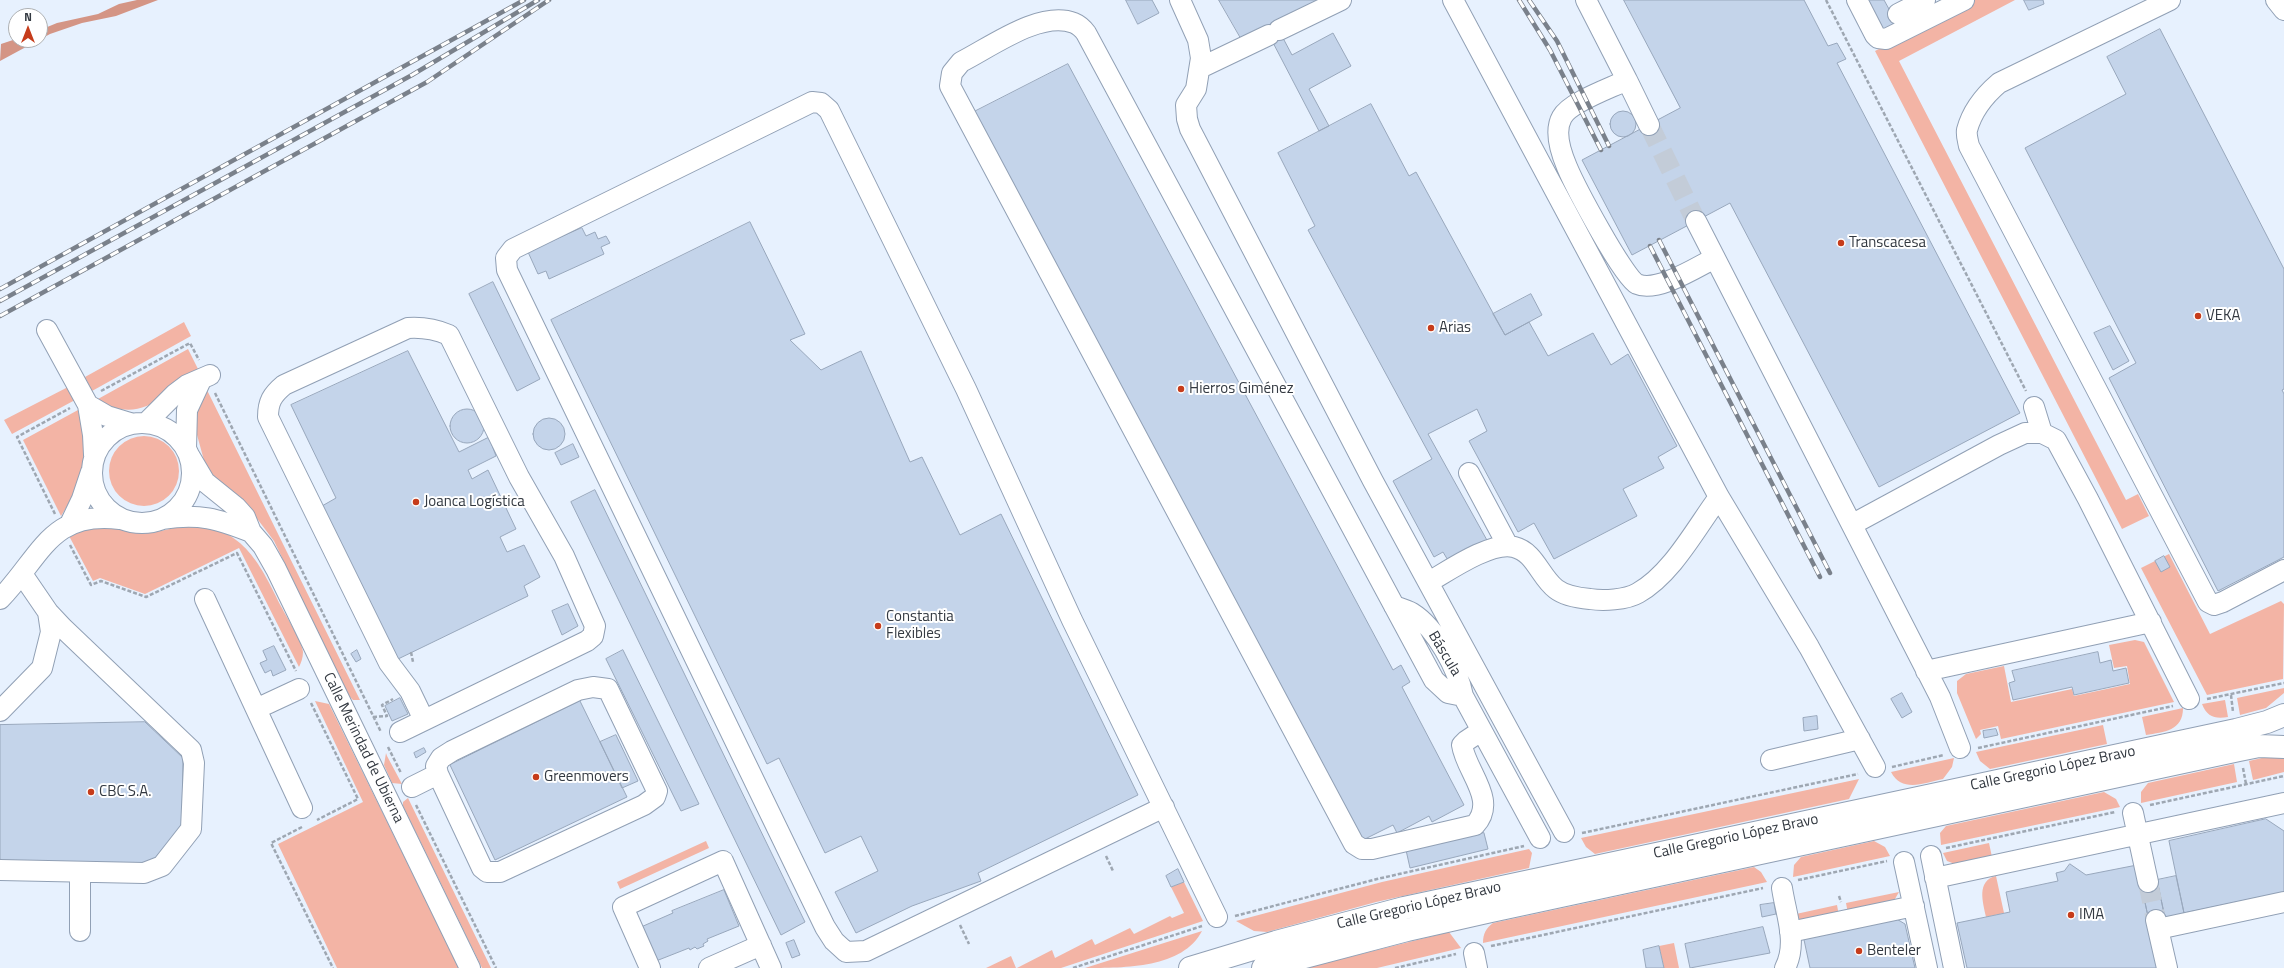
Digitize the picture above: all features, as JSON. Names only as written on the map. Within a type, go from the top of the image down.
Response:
[{"type":"main road","name":"Calle Gregorio López Bravo","points":[[1190,968],[1276,942],[1404,908],[2236,730],[2267,722],[2284,715]]},
{"type":"main road","name":"Calle Gregorio López Bravo","points":[[1263,968],[1491,911],[2239,750],[2259,746],[2284,747]]},
{"type":"street","points":[[1180,0],[1198,40],[1200,68],[1196,89],[1186,106],[1187,119],[1190,129],[1373,481],[1569,834]]},
{"type":"street","points":[[1200,68],[1341,0]]},
{"type":"street","points":[[1437,0],[1455,4],[1486,58],[1611,297],[1719,497],[1809,647],[1860,739],[1873,770]]},
{"type":"street","points":[[1586,0],[1649,125]]},
{"type":"street","points":[[1857,0],[1875,35],[1878,38],[1886,39],[1964,0]]},
{"type":"street","points":[[1898,14],[1925,0]]},
{"type":"street","points":[[2170,0],[1999,83],[1983,96],[1967,131],[1969,146],[2208,602],[2214,605],[2223,602],[2284,570]]},
{"type":"street","points":[[2276,0],[2284,10]]},
{"type":"street","name":"Báscula","points":[[1481,731],[1466,741],[1462,746],[1464,756],[1482,794],[1484,802],[1480,819],[1475,826],[1372,849],[1362,849],[1354,844],[950,86],[952,73],[961,62],[1037,22],[1061,20],[1076,23],[1086,33],[1394,606],[1411,612],[1423,621],[1436,635],[1461,682],[1463,696],[1481,731],[1533,841]]},
{"type":"street","points":[[1627,80],[1577,104],[1562,117],[1558,132],[1567,167],[1621,267],[1636,284],[1645,286],[1668,281],[1716,258]]},
{"type":"street","points":[[1164,807],[866,951],[846,952],[834,941],[825,926],[507,270],[506,258],[512,249],[812,102],[821,103],[829,110],[966,389],[1072,620],[1164,807],[1218,919]]},
{"type":"street","points":[[1696,221],[1853,524],[1940,697],[1961,750]]},
{"type":"street","points":[[390,737],[587,641],[593,636],[595,626],[564,556],[519,477],[449,335],[434,329],[420,327],[408,328],[284,386],[273,394],[268,404],[268,417],[390,663],[410,691],[424,720]]},
{"type":"street","points":[[47,330],[88,405],[94,435],[93,486],[99,500],[108,510],[120,518]]},
{"type":"street","points":[[0,599],[22,574],[42,547],[63,527],[82,499],[102,440],[115,430],[138,423],[175,394],[187,386],[206,377]]},
{"type":"street","points":[[63,527],[97,518],[120,518],[142,523],[163,518],[175,510],[185,499],[191,485],[192,470],[188,452],[187,410],[206,377]]},
{"type":"street","points":[[88,405],[107,416],[163,427],[176,436],[188,452]]},
{"type":"street","points":[[2034,407],[2042,433]]},
{"type":"street","points":[[1853,524],[1999,445],[2025,433],[2042,433],[2056,440],[2151,622],[2189,702]]},
{"type":"street","name":"Calle Merindad de Ubierna","points":[[188,452],[205,482],[236,507],[245,517],[251,532],[263,546],[470,968]]},
{"type":"street","points":[[1469,473],[1508,546]]},
{"type":"street","points":[[1428,582],[1485,551],[1508,546],[1526,553],[1556,589],[1573,597],[1596,600],[1637,594],[1662,574],[1675,559],[1719,497]]},
{"type":"street","name":"Calle Merindad de Ubierna","points":[[163,518],[179,516],[214,518],[251,532]]},
{"type":"street","points":[[0,870],[80,873],[144,873],[162,866],[192,829],[194,763],[192,750],[48,612],[22,574]]},
{"type":"street","points":[[205,598],[302,808]]},
{"type":"street","points":[[0,711],[42,668],[51,632],[48,612]]},
{"type":"street","points":[[1926,670],[2151,622]]},
{"type":"street","points":[[593,687],[608,690],[657,791],[655,797],[644,805],[500,872],[493,873],[487,872],[482,868],[438,774],[436,766],[441,758],[452,750],[578,690],[593,687]]},
{"type":"street","points":[[256,709],[299,689]]},
{"type":"street","points":[[1771,760],[1860,739]]},
{"type":"street","points":[[409,788],[438,774]]},
{"type":"street","points":[[1935,878],[2284,803]]},
{"type":"street","points":[[2133,810],[2148,882]]},
{"type":"street","points":[[1938,852],[1935,878],[1954,968]]},
{"type":"street","points":[[650,968],[623,907],[723,861],[772,968]]},
{"type":"street","points":[[1896,861],[1914,906],[1927,968]]},
{"type":"street","points":[[80,873],[80,931]]},
{"type":"street","points":[[1781,885],[1790,932],[1791,958],[1785,968]]},
{"type":"street","points":[[2167,968],[2157,924],[2284,902]]},
{"type":"street","points":[[1790,932],[1914,906]]},
{"type":"street","points":[[709,968],[762,945]]},
{"type":"path","points":[[1826,0],[2034,407]]},
{"type":"path","points":[[206,377],[390,737],[409,788],[496,968]]},
{"type":"path","points":[[63,527],[91,586],[100,581],[146,597],[237,553]]},
{"type":"path","points":[[1569,834],[2284,683]]},
{"type":"path","points":[[1938,852],[2284,776]]},
{"type":"path","points":[[1073,968],[1218,919],[1377,878],[1533,841]]},
{"type":"path","points":[[1395,968],[1475,955],[1781,885],[1896,861]]},
{"type":"shaded area","points":[[137,0],[158,0],[116,16],[82,23],[48,35],[48,27],[57,23],[98,14],[119,4]]},
{"type":"shaded area","points":[[1975,0],[2015,0],[1899,61],[2126,500],[2138,494],[2149,516],[2122,529],[1875,51]]},
{"type":"shaded area","points":[[8,42],[8,48],[24,48],[0,61],[1,44]]},
{"type":"shaded area","points":[[184,322],[191,336],[92,391],[85,377]]},
{"type":"shaded area","points":[[188,349],[199,371],[151,404],[139,409],[126,410],[112,407],[98,399]]},
{"type":"shaded area","points":[[68,387],[75,400],[12,434],[4,420]]},
{"type":"shaded area","points":[[206,388],[360,700],[353,700],[349,696],[274,541],[246,504],[211,474],[205,464],[194,424],[199,398]]},
{"type":"shaded area","points":[[78,410],[85,444],[80,485],[61,516],[23,440]]},
{"type":"shaded area","points":[[144,436],[157,439],[169,446],[176,458],[179,471],[176,484],[169,496],[157,503],[144,506],[131,503],[119,496],[112,484],[109,471],[112,458],[119,446],[131,439]]},
{"type":"shaded area","points":[[111,526],[144,533],[183,526],[207,527],[223,532],[236,540],[248,550],[258,563],[298,637],[303,652],[299,667],[239,548],[145,594],[100,578],[93,581],[68,534],[82,528]]},
{"type":"shaded area","points":[[2169,554],[2210,634],[2281,601],[2284,604],[2283,679],[2207,695],[2141,568]]},
{"type":"shaded area","points":[[2135,640],[2144,642],[2174,702],[2001,739],[1998,726],[1980,730],[1981,734],[1976,739],[1957,693],[1957,681],[1966,674],[2004,666],[2011,702],[2072,689],[2074,696],[2130,684],[2127,666],[2114,668],[2109,645]]},
{"type":"shaded area","points":[[2284,688],[2284,693],[2266,708],[2240,715],[2237,698]]},
{"type":"shaded area","points":[[2225,700],[2228,717],[2219,718],[2212,716],[2206,712],[2202,704]]},
{"type":"shaded area","points":[[315,701],[329,704],[459,968],[337,968],[278,844],[363,802]]},
{"type":"shaded area","points":[[2183,708],[2180,722],[2176,726],[2166,731],[2146,735],[2142,717]]},
{"type":"shaded area","points":[[2103,725],[2107,744],[1990,769],[1980,761],[1976,752]]},
{"type":"shaded area","points":[[386,753],[402,784],[392,783],[384,765]]},
{"type":"shaded area","points":[[2266,757],[2284,758],[2284,772],[2253,780],[2249,761]]},
{"type":"shaded area","points":[[1954,758],[1952,767],[1943,779],[1928,783],[1914,785],[1901,783],[1891,772]]},
{"type":"shaded area","points":[[2234,764],[2237,782],[2141,803],[2141,792],[2148,783]]},
{"type":"shaded area","points":[[1859,779],[1849,799],[1595,854],[1586,847],[1581,838]]},
{"type":"shaded area","points":[[2104,792],[2116,799],[2120,807],[1941,845],[1940,833],[1946,826]]},
{"type":"shaded area","points":[[408,798],[491,968],[482,968],[403,806],[403,802]]},
{"type":"shaded area","points":[[706,841],[709,848],[620,889],[617,882]]},
{"type":"shaded area","points":[[1874,841],[1885,847],[1890,856],[1793,877],[1794,865],[1801,857]]},
{"type":"shaded area","points":[[1989,843],[1992,857],[1955,864],[1947,861],[1943,853]]},
{"type":"shaded area","points":[[1529,849],[1532,853],[1529,868],[1376,902],[1267,932],[1254,931],[1236,921],[1382,882]]},
{"type":"shaded area","points":[[1754,867],[1761,872],[1767,882],[1483,943],[1485,932],[1493,923]]},
{"type":"shaded area","points":[[1996,876],[2004,913],[1986,917],[1982,893],[1983,887],[1986,882]]},
{"type":"shaded area","points":[[1184,882],[1203,921],[1061,968],[1017,968],[1052,950],[1055,958],[1092,939],[1095,945],[1130,928],[1134,934],[1170,916],[1172,918],[1184,913],[1171,887]]},
{"type":"shaded area","points":[[1899,892],[1892,904],[1848,914],[1846,903]]},
{"type":"shaded area","points":[[1837,905],[1839,916],[1799,921],[1796,914]]},
{"type":"shaded area","points":[[1202,931],[1193,943],[1181,952],[1167,959],[1135,966],[1085,968]]},
{"type":"shaded area","points":[[1449,932],[1461,948],[1377,968],[1305,968]]},
{"type":"shaded area","points":[[1674,943],[1679,968],[1664,968],[1659,946]]},
{"type":"shaded area","points":[[1011,956],[1016,968],[986,968]]},
{"type":"building","points":[[1126,0],[1152,0],[1159,13],[1138,24]]},
{"type":"building","points":[[1219,0],[1319,0],[1275,23],[1292,55],[1333,33],[1351,66],[1309,89],[1329,126],[1319,131],[1269,35],[1242,40]]},
{"type":"building","name":"Transcacesa","points":[[1624,0],[1804,0],[1828,46],[1837,43],[1846,59],[1837,63],[2020,413],[1879,487],[1730,203],[1632,255],[1582,160],[1680,108]]},
{"type":"building","points":[[1870,0],[1884,0],[1900,29],[1880,33],[1865,3]]},
{"type":"building","points":[[2024,0],[2043,0],[2044,4],[2029,10]]},
{"type":"building","name":"VEKA","points":[[2160,29],[2284,269],[2284,389],[2282,390],[2284,394],[2284,557],[2218,591],[2109,378],[2136,363],[2025,148],[2126,94],[2107,57]]},
{"type":"building","name":"Hierros Giménez","points":[[1068,64],[1393,670],[1401,665],[1410,682],[1402,687],[1464,805],[1432,822],[1429,816],[1397,833],[1393,825],[1361,841],[972,113]]},
{"type":"building","name":"Arias","points":[[1371,104],[1409,176],[1416,172],[1505,335],[1529,322],[1548,356],[1593,333],[1611,365],[1628,354],[1677,446],[1658,457],[1664,468],[1623,489],[1637,516],[1554,559],[1534,523],[1518,532],[1469,441],[1487,431],[1477,409],[1428,434],[1488,542],[1449,562],[1443,552],[1434,557],[1393,481],[1432,459],[1308,230],[1315,226],[1278,153]]},
{"type":"building","points":[[1623,111],[1632,115],[1636,124],[1632,133],[1623,137],[1614,133],[1610,124],[1614,115]]},
{"type":"building","name":"Constantia Flexibles","points":[[750,222],[805,334],[790,340],[821,370],[861,351],[910,462],[922,457],[960,535],[1001,514],[1138,795],[978,873],[981,881],[912,906],[856,933],[835,892],[878,871],[861,836],[825,853],[779,758],[767,764],[551,320]]},
{"type":"building","points":[[582,228],[586,236],[595,232],[598,239],[606,236],[610,243],[601,247],[604,254],[549,279],[546,271],[538,274],[528,252]]},
{"type":"building","points":[[493,282],[540,379],[517,391],[469,294]]},
{"type":"building","points":[[1531,294],[1542,315],[1505,335],[1493,314]]},
{"type":"building","points":[[2110,326],[2129,361],[2113,370],[2094,333]]},
{"type":"building","name":"Joanca Logística","points":[[408,351],[459,452],[489,437],[496,456],[468,470],[472,479],[488,470],[516,529],[500,537],[507,552],[524,545],[540,577],[524,586],[528,596],[396,660],[322,506],[336,498],[291,405]]},
{"type":"building","points":[[467,409],[479,414],[484,426],[479,438],[467,443],[455,438],[450,426],[455,414]]},
{"type":"building","points":[[546,418],[552,418],[562,425],[565,434],[564,440],[558,447],[552,450],[546,450],[536,443],[533,437],[533,431],[540,421]]},
{"type":"building","points":[[573,444],[579,457],[561,465],[555,453]]},
{"type":"building","points":[[595,490],[805,922],[781,935],[571,502]]},
{"type":"building","points":[[2164,556],[2170,567],[2161,572],[2155,561]]},
{"type":"building","points":[[568,604],[578,626],[562,635],[552,611]]},
{"type":"building","points":[[274,646],[286,670],[273,676],[271,670],[265,673],[260,663],[267,660],[263,651]]},
{"type":"building","points":[[357,650],[361,659],[356,662],[351,654]]},
{"type":"building","points":[[623,650],[699,804],[681,811],[606,659]]},
{"type":"building","points":[[2098,652],[2100,663],[2111,660],[2113,671],[2126,668],[2129,683],[2074,695],[2072,687],[2013,700],[2009,683],[2015,681],[2012,671]]},
{"type":"building","points":[[1902,693],[1912,712],[1902,718],[1891,699]]},
{"type":"building","points":[[400,698],[408,714],[392,721],[385,706]]},
{"type":"building","name":"Greenmovers","points":[[580,701],[627,797],[495,860],[450,765]]},
{"type":"building","points":[[1817,716],[1818,729],[1804,731],[1803,718]]},
{"type":"building","name":"CBC S.A.","points":[[145,722],[183,758],[182,826],[151,863],[4,862],[0,859],[0,725]]},
{"type":"building","points":[[1996,729],[1998,735],[1984,738],[1983,731]]},
{"type":"building","points":[[616,735],[638,781],[622,788],[600,742]]},
{"type":"building","points":[[424,748],[426,752],[416,758],[414,753]]},
{"type":"building","points":[[2266,819],[2284,831],[2284,892],[2184,913],[2169,841]]},
{"type":"building","points":[[1484,833],[1488,849],[1410,868],[1406,850]]},
{"type":"building","name":"IMA","points":[[2070,864],[2086,875],[2137,865],[2159,968],[1967,968],[1957,923],[2010,912],[2006,892],[2058,881],[2056,873],[2064,871]]},
{"type":"building","points":[[1178,869],[1184,882],[1171,887],[1166,876]]},
{"type":"building","points":[[2176,876],[2184,913],[2165,918],[2157,880]]},
{"type":"building","points":[[2157,880],[2165,918],[2149,921],[2141,884]]},
{"type":"building","points":[[724,890],[739,926],[707,939],[708,941],[703,944],[704,946],[697,949],[695,947],[690,950],[689,948],[656,961],[641,927],[673,913],[672,911]]},
{"type":"building","points":[[1774,903],[1776,914],[1762,917],[1760,905]]},
{"type":"building","name":"Benteler","points":[[1895,918],[1905,924],[1915,968],[1810,968],[1803,935]]},
{"type":"building","points":[[1763,927],[1770,953],[1690,968],[1685,944]]},
{"type":"building","points":[[794,940],[800,955],[792,958],[786,943]]},
{"type":"building","points":[[1659,946],[1664,968],[1646,968],[1643,950]]},
{"type":"tunnel","points":[[1649,125],[1696,221]]},
{"type":"tunnel","points":[[2148,882],[2156,920]]},
{"type":"railway","points":[[0,289],[524,0]]},
{"type":"railway","points":[[0,301],[412,75],[538,0]]},
{"type":"railway","points":[[0,316],[427,82],[549,0]]},
{"type":"railway","points":[[1519,0],[1550,50],[1601,150]]},
{"type":"railway","points":[[1529,0],[1557,41],[1609,146]]},
{"type":"railway","points":[[1659,240],[1830,573]]},
{"type":"railway","points":[[1650,246],[1820,577]]},
{"type":"place","name":"Transcacesa","points":[[1841,243]]},
{"type":"place","name":"VEKA","points":[[2198,316]]},
{"type":"place","name":"Arias","points":[[1431,328]]},
{"type":"place","name":"Hierros Giménez","points":[[1181,389]]},
{"type":"place","name":"Joanca Logística","points":[[416,502]]},
{"type":"place","name":"Constantia Flexibles","points":[[878,626]]},
{"type":"place","name":"Greenmovers","points":[[536,777]]},
{"type":"place","name":"CBC S.A.","points":[[91,792]]},
{"type":"place","name":"IMA","points":[[2071,915]]},
{"type":"place","name":"Benteler","points":[[1859,951]]}]
